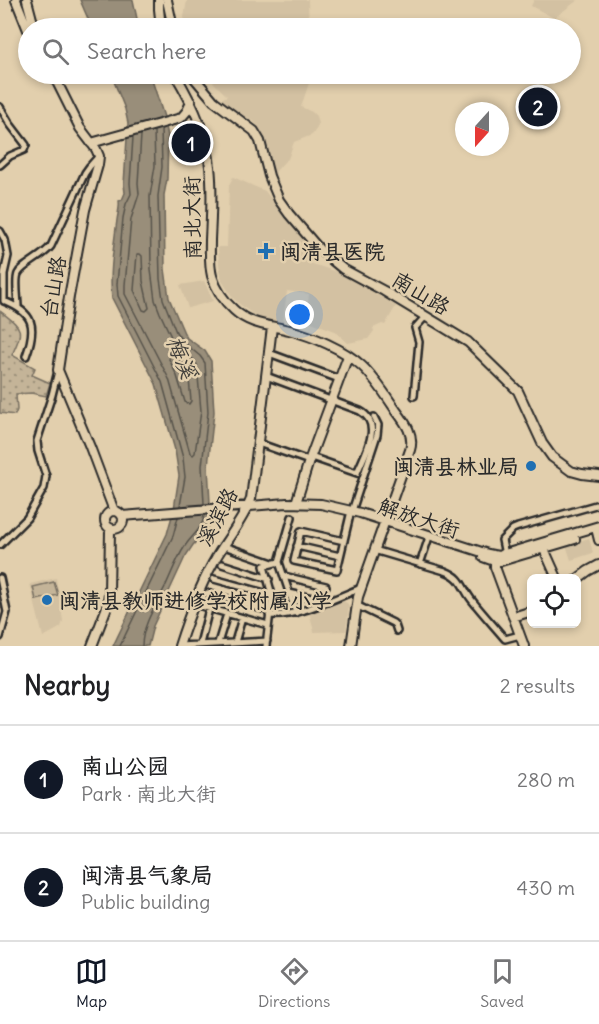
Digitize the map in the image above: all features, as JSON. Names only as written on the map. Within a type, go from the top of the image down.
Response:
[{"type":"street","points":[[16,0],[23,18]]},
{"type":"street","points":[[27,0],[32,18]]},
{"type":"street","points":[[159,0],[160,18]]},
{"type":"street","points":[[167,0],[171,18]]},
{"type":"street","points":[[18,307],[18,273],[51,246],[85,173],[99,156],[80,128],[58,84]]},
{"type":"street","name":"南北大街","points":[[181,84],[199,119],[210,167],[211,272],[214,283],[225,302],[237,313],[253,322],[309,337],[348,356],[362,366],[373,378],[411,436],[412,445],[356,605],[351,646]]},
{"type":"street","name":"南山路","points":[[200,84],[214,101],[254,131],[260,141],[269,177],[279,200],[320,250],[343,269],[468,342],[515,388],[542,443],[552,457],[571,471],[599,476]]},
{"type":"street","points":[[179,118],[187,111],[191,102]]},
{"type":"street","points":[[0,106],[26,147],[0,165]]},
{"type":"street","points":[[92,143],[179,118],[199,119]]},
{"type":"street","name":"台山路","points":[[58,370],[85,210],[99,156]]},
{"type":"street","points":[[0,231],[5,240],[8,256],[4,274],[4,301],[24,312],[32,325],[26,356]]},
{"type":"street","points":[[414,396],[419,342],[415,328],[425,316]]},
{"type":"street","name":"溪滨路","points":[[179,646],[212,564],[251,499],[272,327]]},
{"type":"street","points":[[269,354],[339,379]]},
{"type":"street","points":[[296,503],[348,356]]},
{"type":"street","points":[[58,370],[114,511],[123,518],[123,523],[119,528],[110,529],[105,525],[104,519],[107,514],[114,511]]},
{"type":"street","points":[[0,545],[27,518],[44,488],[46,476],[37,441],[58,370]]},
{"type":"street","points":[[258,443],[357,473],[371,438],[372,426],[366,415],[360,411],[266,376]]},
{"type":"street","points":[[344,541],[301,531],[294,561],[337,570],[351,513],[376,439],[378,425],[374,417]]},
{"type":"street","name":"解放大街","points":[[247,509],[296,503],[321,504],[501,561],[598,532]]},
{"type":"street","points":[[504,550],[502,540],[516,527],[599,504]]},
{"type":"street","name":"解放大街","points":[[123,518],[283,508],[311,508],[351,513]]},
{"type":"street","points":[[292,517],[277,562],[296,613]]},
{"type":"street","name":"解放大街","points":[[384,523],[428,540],[495,559],[505,554],[598,532]]},
{"type":"street","points":[[92,646],[107,607],[109,594],[110,529]]},
{"type":"street","points":[[420,564],[428,540]]},
{"type":"street","points":[[224,546],[277,562]]},
{"type":"street","points":[[297,546],[340,556]]},
{"type":"street","points":[[544,549],[555,574]]},
{"type":"street","points":[[374,550],[454,575],[464,586],[471,599],[506,639],[520,635]]},
{"type":"street","points":[[495,559],[524,646]]},
{"type":"street","points":[[179,646],[235,642],[266,643],[272,595],[264,566],[277,562]]},
{"type":"street","points":[[222,564],[269,579]]},
{"type":"street","points":[[581,576],[599,565]]},
{"type":"street","points":[[284,576],[326,586]]},
{"type":"street","points":[[0,578],[8,608],[0,637]]},
{"type":"street","points":[[214,579],[272,595]]},
{"type":"street","points":[[207,593],[280,616],[296,613],[361,588]]},
{"type":"street","points":[[289,593],[326,602]]},
{"type":"street","points":[[194,604],[268,625]]},
{"type":"street","points":[[356,605],[393,623],[397,631]]},
{"type":"street","points":[[200,644],[210,609]]},
{"type":"street","points":[[513,617],[527,612]]},
{"type":"street","points":[[218,643],[227,614]]},
{"type":"street","points":[[235,642],[242,618]]},
{"type":"shaded area","points":[[187,0],[308,0],[309,18],[184,17]]},
{"type":"shaded area","points":[[534,0],[578,0],[554,18],[531,6]]},
{"type":"shaded area","points":[[215,84],[309,84],[301,107],[316,116],[317,128],[312,135],[294,142],[288,159],[276,171],[275,181],[265,137],[254,122],[219,100],[227,96]]},
{"type":"shaded area","name":"闽清县医院","points":[[233,177],[265,191],[318,256],[307,262],[343,274],[396,306],[385,325],[373,328],[374,331],[368,339],[348,343],[335,331],[306,320],[309,294],[287,291],[283,323],[264,320],[238,303],[222,281],[218,247],[227,247],[229,185]]},
{"type":"shaded area","points":[[204,281],[213,301],[188,308],[180,285]]},
{"type":"shaded area","points":[[0,311],[19,330],[20,334],[12,355],[35,368],[32,375],[50,383],[46,396],[31,393],[16,394],[15,415],[0,413]]},
{"type":"shaded area","points":[[589,538],[593,553],[571,560],[566,545]]},
{"type":"shaded area","name":"闽清县教师进修学校附属小学","points":[[56,578],[63,621],[61,627],[43,637],[30,584]]},
{"type":"shaded area","points":[[54,582],[58,595],[36,600],[33,587]]},
{"type":"shaded area","points":[[341,600],[349,606],[346,631],[314,632],[309,611]]},
{"type":"water","points":[[80,0],[133,0],[137,18],[88,18]]},
{"type":"water","name":"梅溪","points":[[115,84],[153,84],[168,136],[167,179],[164,195],[165,269],[169,298],[187,338],[205,351],[211,361],[214,412],[208,466],[209,525],[185,557],[153,626],[148,646],[113,646],[167,534],[179,476],[175,450],[156,384],[112,298],[111,269],[119,201],[125,193],[128,123]]},
{"type":"place","name":"闽清县气象局","points":[[538,107]]},
{"type":"place","name":"南山公园","points":[[191,143]]},
{"type":"place","name":"闽清县医院","points":[[266,251]]},
{"type":"place","name":"闽清县林业局","points":[[531,466]]},
{"type":"place","name":"闽清县教师进修学校附属小学","points":[[47,600]]}]
